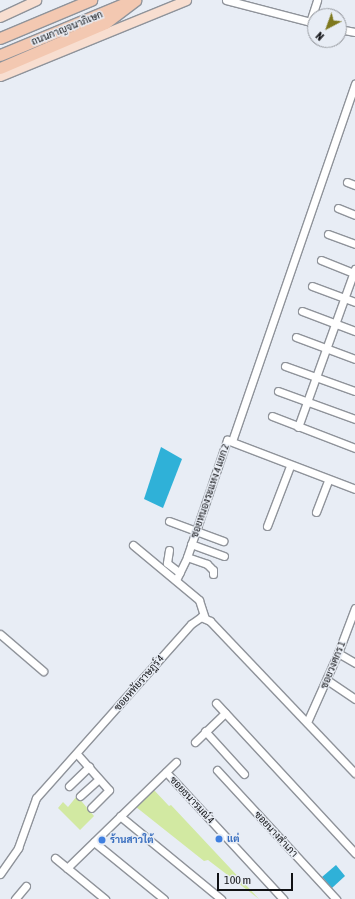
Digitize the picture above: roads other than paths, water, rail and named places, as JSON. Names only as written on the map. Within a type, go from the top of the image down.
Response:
[{"type":"highway","points":[[49,17],[78,0]]},
{"type":"highway","name":"ถนนกาญจนาภิเษก","points":[[0,38],[92,0]]},
{"type":"highway","points":[[0,68],[105,23],[135,0]]},
{"type":"highway","name":"ถนนกาญจนาภิเษก","points":[[0,55],[135,0]]},
{"type":"main road","points":[[0,17],[36,0]]},
{"type":"main road","points":[[0,76],[186,0]]},
{"type":"street","points":[[226,0],[307,21]]},
{"type":"street","points":[[232,441],[355,84]]},
{"type":"street","points":[[347,182],[355,185]]},
{"type":"street","points":[[338,208],[355,215]]},
{"type":"street","points":[[328,234],[355,244]]},
{"type":"street","points":[[298,427],[328,349],[354,271],[320,260]]},
{"type":"street","points":[[312,286],[355,302]]},
{"type":"street","points":[[302,310],[355,331]]},
{"type":"street","points":[[296,337],[355,359]]},
{"type":"street","points":[[285,366],[355,391]]},
{"type":"street","points":[[278,391],[355,419]]},
{"type":"street","points":[[272,416],[355,448]]},
{"type":"street","name":"ซอยหนองระแหง 4 แยก 2","points":[[178,577],[187,557],[227,440],[328,481],[355,489]]},
{"type":"street","points":[[267,526],[290,466]]},
{"type":"street","points":[[316,512],[328,481]]},
{"type":"street","points":[[170,521],[195,532],[223,541]]},
{"type":"street","points":[[191,544],[224,556]]},
{"type":"street","points":[[132,545],[178,577]]},
{"type":"street","points":[[168,550],[167,563],[199,600],[205,618],[308,720],[355,773]]},
{"type":"street","points":[[187,557],[207,564],[213,570],[213,574]]},
{"type":"street","name":"ซอยวงศกร 1","points":[[308,720],[327,680],[355,608]]},
{"type":"street","name":"ซอยหทัยราษฎร์ 4","points":[[0,874],[18,848],[36,798],[192,624],[205,618]]},
{"type":"street","points":[[0,634],[43,671]]},
{"type":"street","points":[[338,652],[355,662]]},
{"type":"street","points":[[327,680],[355,700]]},
{"type":"street","points":[[216,703],[355,853]]},
{"type":"street","points":[[195,742],[225,713]]},
{"type":"street","points":[[205,731],[244,774]]},
{"type":"street","points":[[76,754],[109,790],[90,808]]},
{"type":"street","points":[[67,868],[176,762]]},
{"type":"street","points":[[69,786],[89,767]]},
{"type":"street","name":"ซอยนางสำเภา","points":[[217,770],[336,899]]},
{"type":"street","name":"ซอยธนารมณ์ 4","points":[[166,772],[283,899]]},
{"type":"street","points":[[80,796],[99,779]]},
{"type":"street","points":[[120,816],[221,899]]},
{"type":"street","points":[[94,842],[164,899]]},
{"type":"street","points":[[55,858],[105,899]]},
{"type":"street","points":[[15,899],[26,886]]},
{"type":"water","points":[[161,447],[182,459],[163,508],[144,499]]},
{"type":"water","points":[[336,865],[345,876],[332,888],[322,877]]},
{"type":"place","name":"แต่","points":[[219,839]]},
{"type":"place","name":"ร้านสาวใต้","points":[[102,840]]}]
